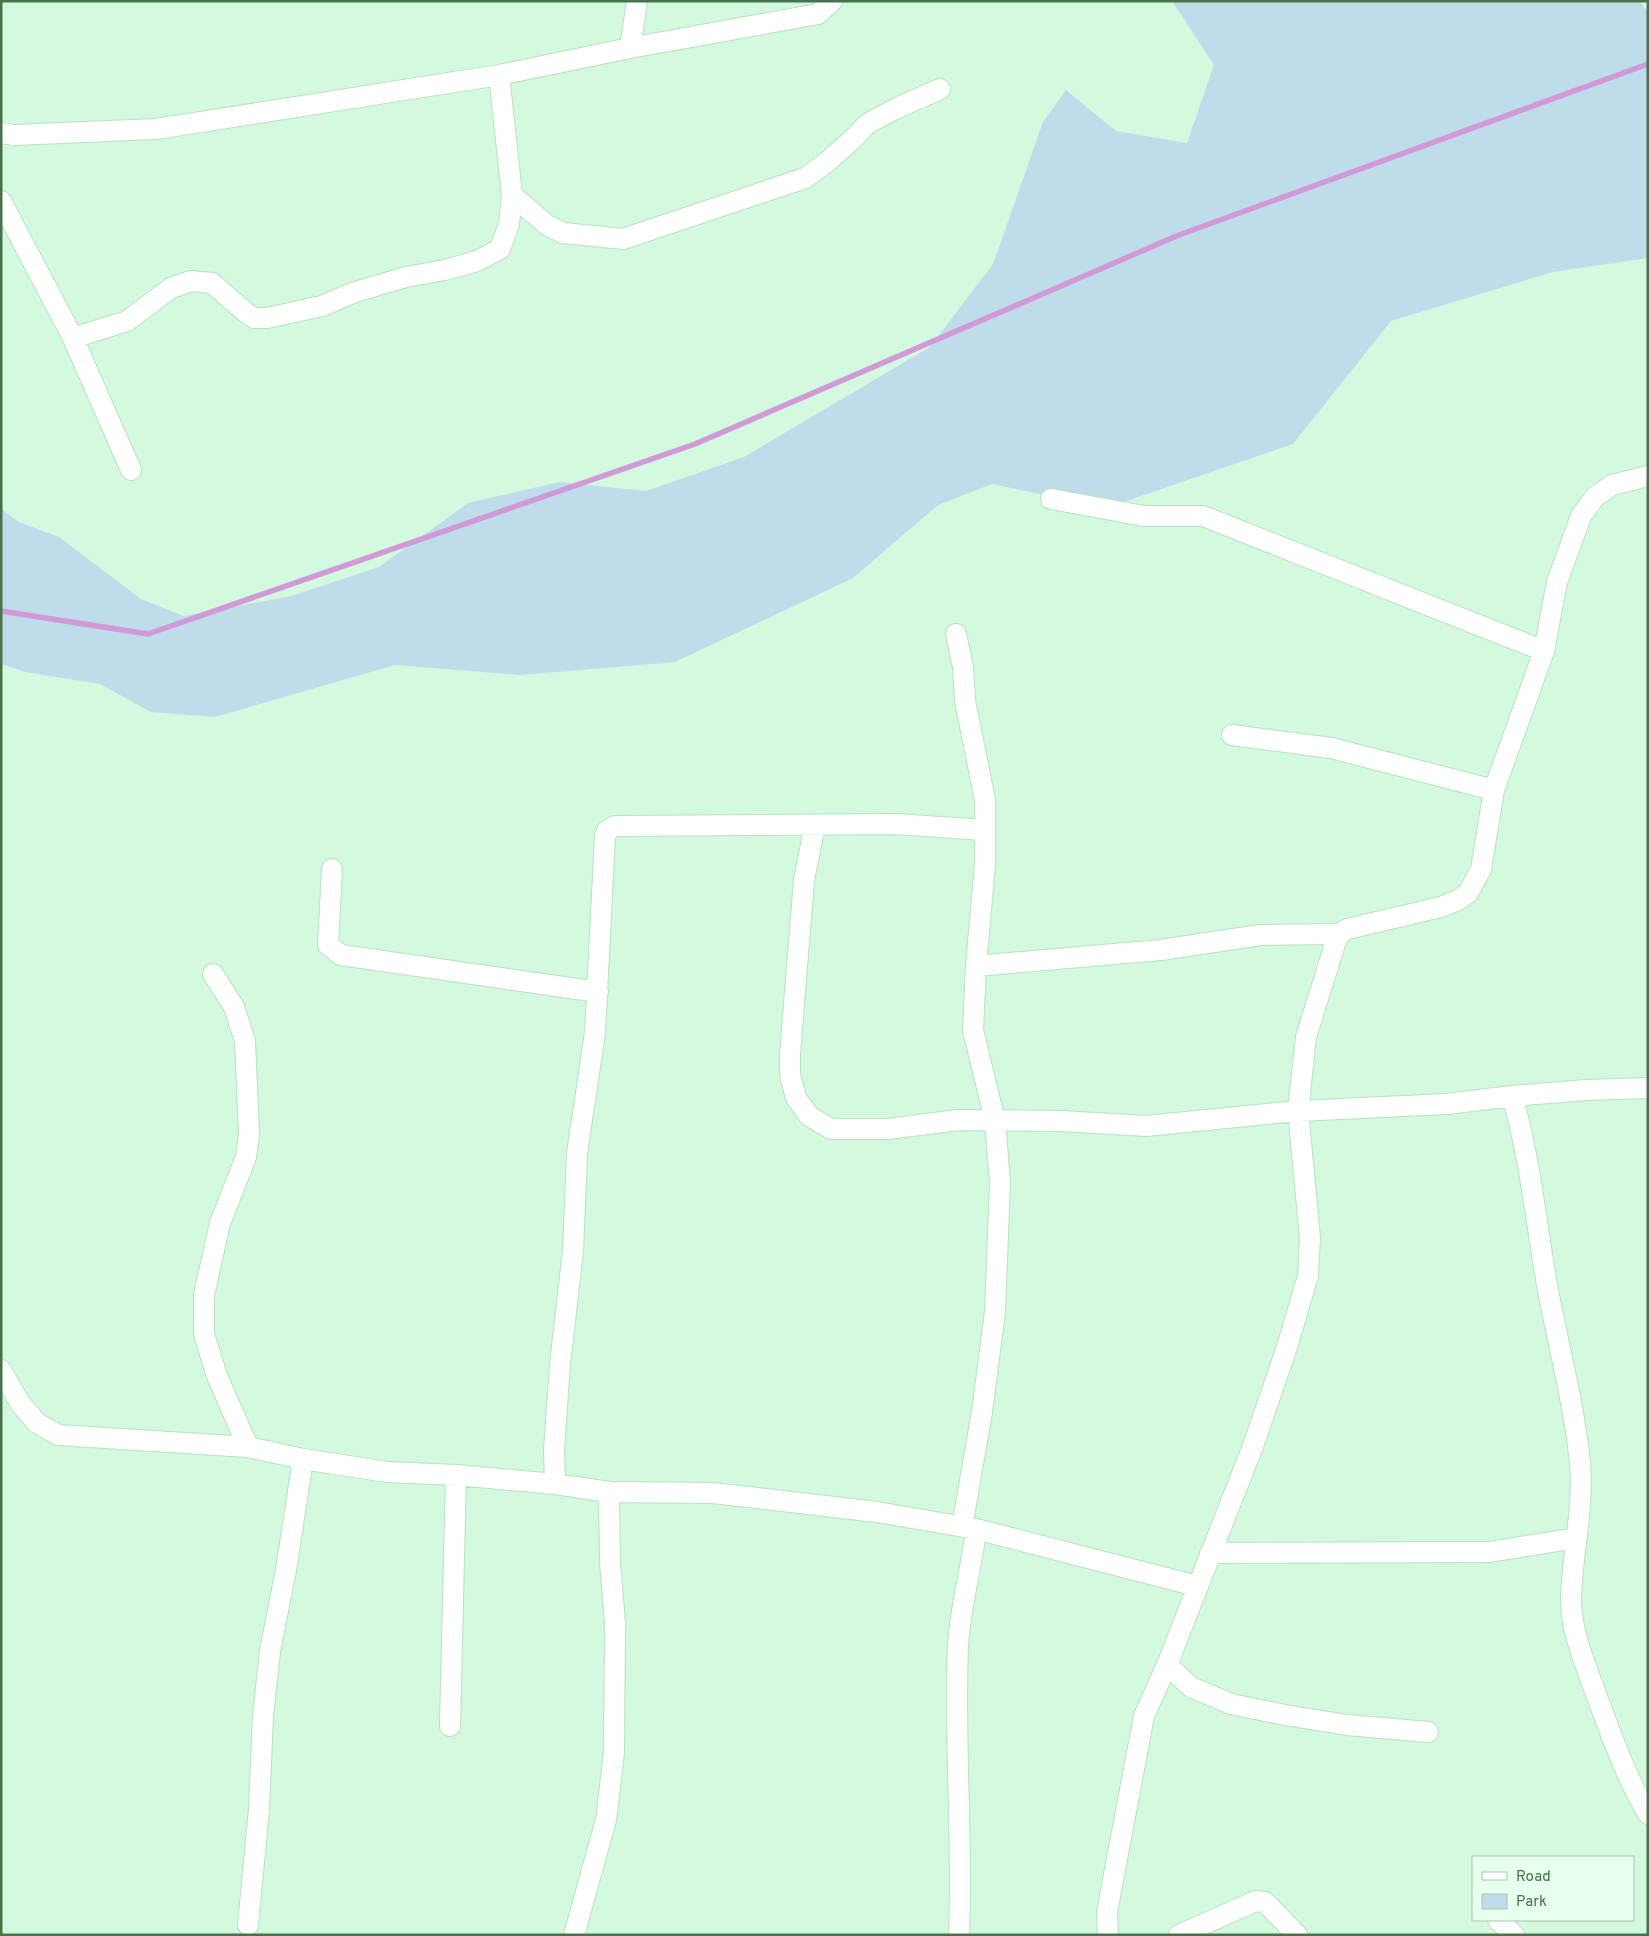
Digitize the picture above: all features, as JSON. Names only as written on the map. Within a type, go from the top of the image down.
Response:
[{"type":"street","points":[[630,48],[636,1]]},
{"type":"street","points":[[1,133],[14,135],[156,129],[499,75],[630,48],[818,14],[832,1]]},
{"type":"street","points":[[73,338],[127,320],[171,288],[192,281],[212,283],[254,318],[267,318],[322,306],[356,292],[406,277],[445,270],[477,261],[500,249],[509,224],[512,195],[499,75]]},
{"type":"street","points":[[512,195],[547,225],[563,233],[623,238],[804,178],[826,163],[867,124],[940,89]]},
{"type":"street","points":[[1,201],[73,338],[131,470]]},
{"type":"street","points":[[976,966],[1161,950],[1260,936],[1339,934],[1359,925],[1441,908],[1468,893],[1481,869],[1494,790],[1544,651],[1558,582],[1581,516],[1595,497],[1612,485],[1648,476]]},
{"type":"street","points":[[1051,499],[1144,516],[1203,516],[1544,651]]},
{"type":"street","points":[[956,634],[963,667],[965,701],[985,800],[985,864],[976,966],[973,1030],[995,1121],[1000,1182],[995,1312],[969,1528],[973,1554],[965,1587],[958,1644],[959,1935]]},
{"type":"street","points":[[1232,736],[1331,748],[1494,790]]},
{"type":"street","points":[[555,1484],[554,1450],[560,1364],[574,1251],[577,1153],[595,1033],[605,836],[615,826],[896,824],[984,830]]},
{"type":"street","points":[[815,825],[804,880],[790,1054],[790,1075],[796,1098],[809,1116],[831,1129],[888,1129],[958,1120],[1061,1121],[1146,1126],[1298,1111],[1447,1104],[1587,1090],[1648,1088]]},
{"type":"street","points":[[332,869],[328,945],[341,955],[598,992]]},
{"type":"street","points":[[1108,1935],[1107,1912],[1144,1716],[1167,1665],[1256,1437],[1287,1347],[1308,1276],[1310,1238],[1298,1111],[1306,1037],[1339,934]]},
{"type":"street","points":[[213,974],[234,1007],[245,1041],[249,1134],[246,1157],[220,1223],[204,1295],[204,1334],[217,1376],[248,1447]]},
{"type":"street","points":[[1512,1096],[1520,1126],[1548,1287],[1572,1409],[1580,1465],[1580,1513],[1571,1600],[1576,1637],[1632,1786],[1648,1814]]},
{"type":"street","points":[[1,1370],[20,1403],[37,1423],[58,1435],[248,1447],[303,1459],[387,1472],[456,1475],[555,1484],[609,1492],[713,1493],[877,1512],[969,1528],[1197,1586]]},
{"type":"street","points":[[248,1925],[259,1809],[263,1716],[270,1651],[286,1570],[303,1459]]},
{"type":"street","points":[[450,1726],[456,1475]]},
{"type":"street","points":[[574,1935],[606,1820],[614,1752],[615,1623],[610,1563],[609,1492]]},
{"type":"street","points":[[1210,1553],[1489,1552],[1576,1538]]},
{"type":"street","points":[[1167,1665],[1191,1687],[1231,1704],[1348,1725],[1428,1732]]},
{"type":"street","points":[[1179,1935],[1256,1901],[1264,1902],[1298,1935]]},
{"type":"street","points":[[1499,1921],[1514,1935]]},
{"type":"shaded area","points":[[1,1],[1172,1],[1214,65],[1187,143],[1116,131],[1066,90],[1043,122],[993,264],[931,347],[744,457],[646,491],[559,482],[468,503],[379,567],[291,596],[184,616],[141,599],[59,537],[19,522],[1,509]]},
{"type":"shaded area","points":[[1648,258],[1648,1935],[1,1935],[1,664],[25,672],[100,684],[151,712],[215,717],[395,665],[520,675],[853,578],[938,505],[991,484],[1106,508],[1293,444],[1391,321],[1553,272]]},
{"type":"green space","points":[[1172,1],[1640,1],[1648,12],[1648,258],[1553,272],[1391,321],[1293,444],[1106,508],[992,484],[938,505],[853,578],[675,662],[520,675],[395,665],[215,717],[151,712],[100,684],[25,672],[1,664],[1,509],[19,522],[59,537],[141,599],[184,616],[291,596],[379,567],[468,503],[559,482],[646,491],[744,457],[930,347],[993,264],[1043,122],[1066,90],[1116,131],[1187,143],[1214,65]]},
{"type":"waterway","points":[[1,611],[148,634],[695,444],[1179,235],[1648,64]]}]
